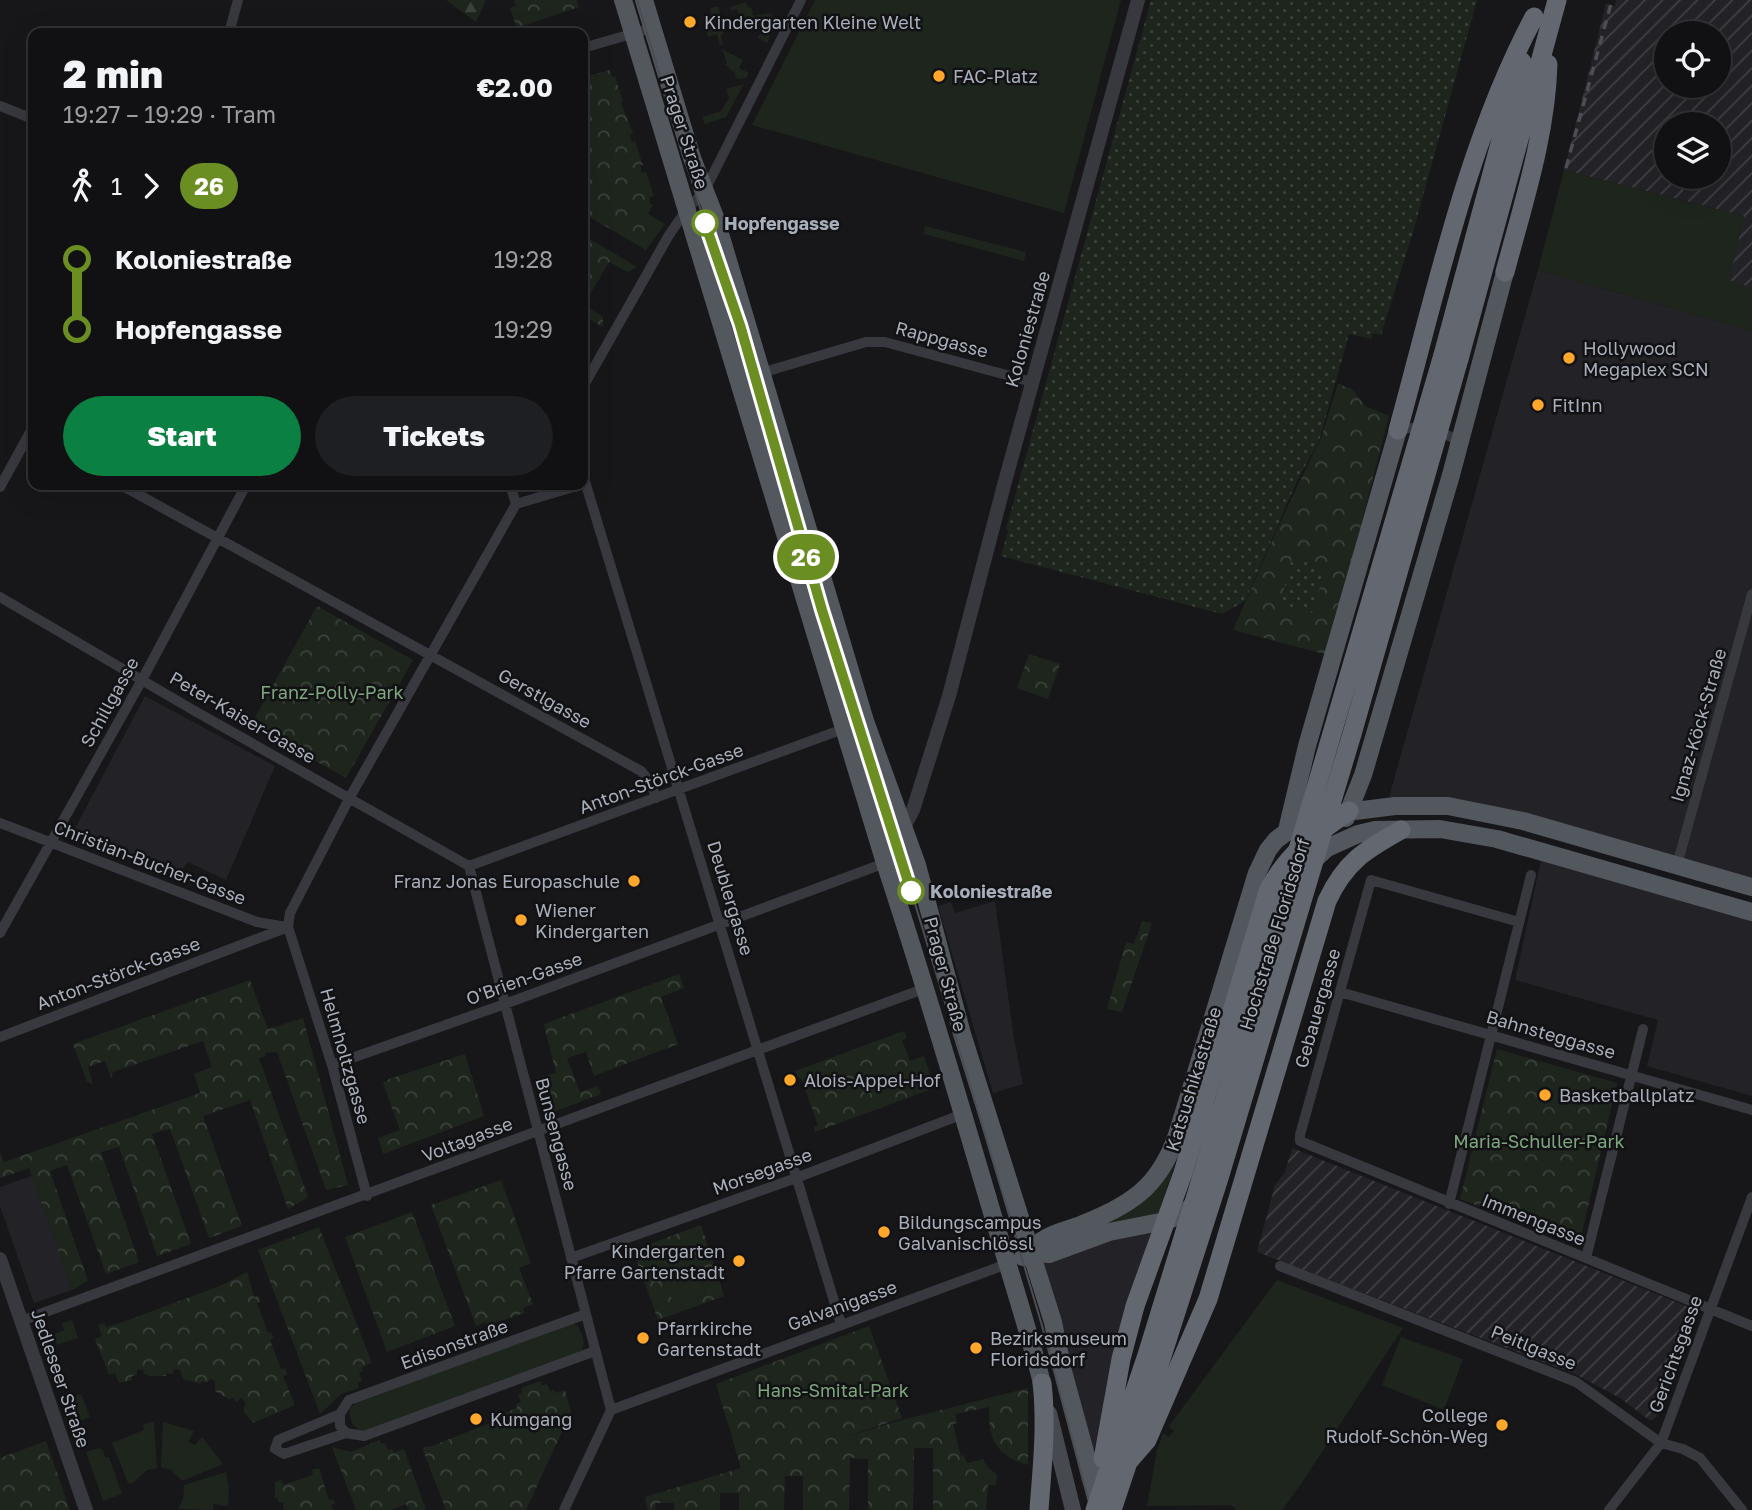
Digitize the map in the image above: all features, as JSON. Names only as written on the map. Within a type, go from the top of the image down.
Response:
[{"type":"highway","points":[[1398,430],[1478,147],[1512,58],[1541,15],[1557,0]]},
{"type":"highway","points":[[1505,272],[1542,123],[1547,80],[1541,15]]},
{"type":"highway","points":[[1451,357],[1541,15]]},
{"type":"highway","name":"Hochstraße Floridsdorf","points":[[1102,1507],[1128,1462],[1203,1230],[1352,734],[1451,357]]},
{"type":"highway","name":"Hochstraße Floridsdorf","points":[[1102,1507],[1451,357]]},
{"type":"highway","points":[[1102,1507],[1104,1451],[1128,1330],[1142,1282],[1183,1173],[1269,889],[1291,856],[1327,825],[1349,811]]},
{"type":"highway","points":[[1128,1462],[1147,1440],[1202,1313],[1219,1266],[1327,901],[1351,862],[1401,830]]},
{"type":"highway","points":[[1039,1510],[1045,1406],[1042,1383]]},
{"type":"main road","name":"Prager Straße","points":[[623,0],[1029,1330],[1073,1510]]},
{"type":"main road","name":"Prager Straße","points":[[644,0],[704,192],[715,217],[865,721],[917,865],[962,1034],[1053,1322],[1063,1371],[1102,1507]]},
{"type":"main road","points":[[1505,272],[1460,443],[1363,775],[1349,811],[1395,806],[1448,806],[1523,821],[1752,887]]},
{"type":"main road","points":[[738,375],[761,373]]},
{"type":"main road","points":[[1287,830],[1297,780],[1398,430]]},
{"type":"main road","points":[[1301,773],[1306,798],[1327,825],[1357,834]]},
{"type":"main road","points":[[1363,775],[1376,797],[1395,806]]},
{"type":"main road","points":[[1326,848],[1327,825]]},
{"type":"main road","name":"Katsushikastraße","points":[[1030,1254],[1043,1240],[1127,1204],[1146,1189],[1161,1171],[1177,1135],[1257,873],[1268,850],[1287,830],[1327,825]]},
{"type":"main road","points":[[885,863],[895,839],[903,829]]},
{"type":"main road","points":[[1007,1264],[1030,1254],[1049,1254],[1109,1232],[1175,1218],[1189,1210],[1200,1197],[1213,1169],[1295,895],[1304,874],[1326,848],[1357,834],[1375,830],[1440,829],[1485,836],[1752,912]]},
{"type":"main road","points":[[1670,887],[1677,865]]},
{"type":"street","points":[[230,28],[238,0]]},
{"type":"street","points":[[588,378],[669,236],[687,209],[704,192],[802,0]]},
{"type":"street","name":"Koloniestraße","points":[[903,829],[913,810],[949,696],[1032,382],[1138,0]]},
{"type":"street","points":[[588,47],[652,28]]},
{"type":"street","points":[[0,106],[28,117]]},
{"type":"street","name":"Rappgasse","points":[[761,373],[866,342],[885,342],[1032,382]]},
{"type":"street","points":[[1398,430],[1410,427],[1452,437],[1460,443]]},
{"type":"street","points":[[0,487],[28,439]]},
{"type":"street","points":[[130,490],[217,538]]},
{"type":"street","name":"Schillgasse","points":[[0,933],[142,680],[243,490]]},
{"type":"street","points":[[512,490],[516,504]]},
{"type":"street","points":[[288,927],[290,913],[349,797],[516,504],[559,490]]},
{"type":"street","name":"Deublergasse","points":[[585,490],[721,924],[841,1324]]},
{"type":"street","name":"Gerstlgasse","points":[[217,538],[641,771],[651,783],[656,799]]},
{"type":"street","name":"Ignaz-Köck-Straße","points":[[1677,865],[1752,594]]},
{"type":"street","name":"Peter-Kaiser-Gasse","points":[[0,597],[469,866]]},
{"type":"street","name":"Anton-Störck-Gasse","points":[[469,866],[865,721]]},
{"type":"street","name":"Christian-Bucher-Gasse","points":[[0,824],[257,922],[288,927]]},
{"type":"street","name":"O'Brien-Gasse","points":[[332,1065],[885,863]]},
{"type":"street","name":"Bunsengasse","points":[[469,866],[611,1410]]},
{"type":"street","points":[[1449,1203],[1531,875]]},
{"type":"street","name":"Gebauergasse","points":[[1304,1143],[1300,1141],[1300,1135],[1371,880],[1519,922]]},
{"type":"street","name":"Anton-Störck-Gasse","points":[[0,1037],[288,927]]},
{"type":"street","name":"Helmholtzgasse","points":[[288,927],[332,1065],[367,1196]]},
{"type":"street","name":"Voltagasse","points":[[21,1321],[367,1196],[758,1048],[926,989]]},
{"type":"street","name":"Bahnsteggasse","points":[[1340,992],[1752,1110]]},
{"type":"street","points":[[1586,1258],[1643,1029]]},
{"type":"street","name":"Morsegasse","points":[[571,1258],[796,1178],[963,1114]]},
{"type":"street","name":"Immengasse","points":[[1304,1143],[1752,1326]]},
{"type":"street","name":"Gerichtsgasse","points":[[1609,1510],[1661,1443],[1752,1197]]},
{"type":"street","name":"Jedleseer Straße","points":[[0,1259],[86,1510]]},
{"type":"street","name":"Galvanigasse","points":[[611,1410],[1007,1264]]},
{"type":"street","name":"Peitlgasse","points":[[1280,1266],[1576,1382],[1661,1443],[1683,1448],[1700,1458],[1742,1510]]},
{"type":"street","name":"Edisonstraße","points":[[586,1314],[349,1400],[340,1414],[278,1440],[275,1448],[284,1454],[346,1433],[364,1436],[595,1351]]},
{"type":"street","points":[[564,1510],[611,1410]]},
{"type":"street","points":[[340,1414],[340,1426],[346,1433]]},
{"type":"shaded area","points":[[1616,0],[1752,0],[1752,288],[1728,281],[1744,216],[1564,170],[1606,4],[1615,6]]},
{"type":"shaded area","points":[[1538,270],[1752,331],[1752,878],[1528,817],[1466,804],[1389,797]]},
{"type":"shaded area","points":[[145,696],[275,766],[226,880],[188,862],[177,877],[72,834]]},
{"type":"shaded area","points":[[1541,860],[1752,918],[1752,1096],[1647,1066],[1658,1020],[1515,980]]},
{"type":"shaded area","points":[[995,901],[1023,1084],[993,1093],[938,906],[951,902],[955,913]]},
{"type":"shaded area","points":[[1292,1148],[1699,1311],[1657,1416],[1649,1420],[1620,1398],[1577,1375],[1257,1252],[1275,1185],[1285,1172]]},
{"type":"shaded area","points":[[32,1176],[72,1290],[34,1303],[0,1206],[0,1187]]},
{"type":"shaded area","points":[[1156,1219],[1123,1312],[1098,1436],[1083,1487],[1029,1263]]},
{"type":"green space","points":[[446,0],[486,0],[476,22]]},
{"type":"green space","points":[[514,0],[577,0],[579,7],[517,28],[510,8],[516,6]]},
{"type":"green space","name":"FAC-Platz","points":[[815,0],[1121,0],[1064,213],[752,125]]},
{"type":"green space","points":[[1151,0],[1477,0],[1413,232],[1381,335],[1373,333],[1371,339],[1349,334],[1319,441],[1297,481],[1245,601],[1222,614],[1001,556],[1008,530],[1006,529]]},
{"type":"green space","points":[[746,2],[752,9],[753,16],[771,13],[773,20],[764,20],[761,26],[765,29],[774,25],[767,43],[758,38],[762,30],[748,23],[744,30],[737,27],[734,17],[739,15],[737,9],[731,11],[730,7]]},
{"type":"green space","points":[[718,6],[725,29],[721,37],[723,45],[720,45],[717,34],[708,37],[702,17],[711,14],[710,8]]},
{"type":"green space","points":[[722,49],[743,60],[739,68],[749,73],[746,78],[737,79],[734,71],[725,65],[727,63]]},
{"type":"green space","points":[[610,70],[612,77],[615,76],[623,102],[621,103],[633,133],[630,135],[632,142],[635,141],[643,165],[640,166],[642,173],[646,172],[654,196],[650,197],[650,203],[653,205],[648,214],[665,224],[646,250],[588,216],[588,76]]},
{"type":"green space","points":[[744,84],[726,117],[705,124],[702,117],[721,111],[729,98],[726,89]]},
{"type":"green space","points":[[1564,170],[1744,216],[1729,280],[1752,288],[1752,331],[1538,270]]},
{"type":"green space","points":[[925,226],[1026,252],[1024,261],[924,234]]},
{"type":"green space","points":[[588,238],[637,267],[628,272],[609,262],[588,298]]},
{"type":"green space","points":[[588,308],[603,317],[603,327],[588,319]]},
{"type":"green space","points":[[1338,384],[1352,389],[1365,406],[1389,416],[1328,655],[1233,630],[1321,438]]},
{"type":"green space","points":[[1292,558],[1326,567],[1312,613],[1280,604]]},
{"type":"green space","name":"Franz-Polly-Park","points":[[317,606],[413,660],[346,778],[251,725]]},
{"type":"green space","points":[[1029,654],[1060,664],[1048,699],[1017,688]]},
{"type":"green space","points":[[1142,921],[1152,923],[1122,1012],[1107,1009],[1126,942],[1134,944]]},
{"type":"green space","points":[[679,974],[684,988],[661,997],[678,1044],[594,1076],[586,1052],[567,1058],[580,1092],[598,1086],[601,1094],[548,1114],[537,1078],[556,1073],[544,1024]]},
{"type":"green space","points":[[250,980],[268,1029],[303,1018],[348,1185],[326,1190],[277,1052],[265,1053],[266,1056],[259,1058],[308,1197],[288,1209],[250,1100],[203,1116],[242,1226],[209,1238],[170,1129],[152,1134],[191,1244],[157,1256],[119,1147],[101,1152],[139,1262],[106,1274],[67,1165],[50,1171],[88,1281],[72,1290],[29,1168],[0,1178],[0,1152],[4,1162],[200,1093],[194,1074],[212,1067],[203,1041],[113,1072],[111,1078],[105,1061],[88,1067],[93,1084],[87,1082],[73,1044]]},
{"type":"green space","points":[[904,1031],[907,1038],[902,1040],[910,1061],[924,1056],[933,1084],[928,1086],[929,1090],[815,1132],[814,1127],[818,1125],[801,1078],[798,1078],[795,1071]]},
{"type":"green space","name":"Maria-Schuller-Park","points":[[1497,1049],[1617,1083],[1579,1245],[1460,1199]]},
{"type":"green space","points":[[465,1054],[484,1116],[383,1154],[378,1138],[400,1130],[383,1083]]},
{"type":"green space","points":[[1175,1159],[1157,1217],[1091,1231]]},
{"type":"green space","points":[[501,1180],[531,1263],[519,1268],[533,1304],[523,1308],[525,1313],[486,1326],[485,1322],[476,1326],[431,1205]]},
{"type":"green space","points":[[412,1212],[455,1326],[387,1352],[345,1237]]},
{"type":"green space","points":[[701,1225],[724,1296],[658,1320],[633,1250]],"holes":[[[686,1238],[707,1295],[675,1307],[654,1250]]]},
{"type":"green space","points":[[319,1227],[372,1363],[362,1367],[363,1371],[359,1372],[362,1381],[358,1383],[359,1388],[341,1394],[320,1414],[258,1250]]},
{"type":"green space","points":[[686,1238],[707,1295],[675,1307],[654,1250]]},
{"type":"green space","points":[[247,1272],[254,1297],[258,1296],[260,1302],[257,1303],[268,1333],[271,1332],[274,1338],[270,1340],[281,1369],[285,1368],[287,1374],[283,1376],[295,1405],[253,1423],[243,1411],[246,1402],[241,1398],[237,1402],[232,1398],[230,1400],[215,1391],[215,1381],[210,1379],[207,1383],[202,1381],[200,1384],[183,1379],[180,1370],[174,1369],[172,1374],[166,1373],[166,1376],[148,1376],[143,1369],[137,1370],[137,1375],[132,1376],[132,1380],[119,1383],[115,1373],[109,1375],[95,1339],[102,1336],[98,1325],[104,1323],[106,1327],[123,1322],[222,1285]]},
{"type":"green space","points":[[1277,1280],[1403,1328],[1282,1510],[1237,1510],[1231,1505],[1147,1506],[1157,1450],[1163,1433],[1169,1437],[1174,1431],[1169,1426]]},
{"type":"green space","points":[[72,1320],[78,1338],[57,1345],[54,1334],[64,1330],[62,1323]]},
{"type":"green space","points":[[573,1323],[578,1326],[583,1339],[581,1351],[362,1432],[352,1422],[350,1408],[357,1402]]},
{"type":"green space","name":"Hans-Smital-Park","points":[[869,1326],[902,1418],[842,1438],[1028,1388],[1028,1465],[1008,1457],[996,1445],[990,1428],[989,1407],[955,1414],[957,1423],[953,1424],[961,1456],[964,1455],[967,1463],[983,1459],[988,1468],[997,1474],[996,1485],[988,1485],[986,1510],[933,1510],[933,1448],[914,1448],[913,1510],[868,1510],[868,1459],[850,1458],[849,1510],[803,1510],[803,1476],[785,1476],[784,1510],[739,1510],[739,1493],[720,1493],[720,1510],[674,1510],[674,1503],[656,1503],[655,1510],[648,1510],[645,1497],[741,1468],[716,1384]]},
{"type":"green space","points":[[1401,1337],[1463,1359],[1444,1410],[1382,1385]]},
{"type":"green space","points":[[540,1381],[542,1385],[547,1384],[550,1391],[554,1390],[556,1393],[565,1390],[571,1412],[526,1510],[446,1510],[424,1447],[500,1419],[505,1422],[505,1413],[517,1408],[516,1404],[521,1402],[518,1395],[522,1393],[521,1388]]},
{"type":"green space","points":[[81,1394],[90,1417],[75,1423],[67,1398]]},
{"type":"green space","points":[[154,1422],[157,1468],[147,1470],[132,1484],[128,1483],[112,1443],[144,1430],[143,1424]]},
{"type":"green space","points":[[163,1422],[194,1431],[188,1442],[195,1445],[202,1437],[223,1464],[182,1481],[171,1470],[161,1467]]},
{"type":"green space","points":[[379,1440],[394,1453],[404,1449],[426,1510],[409,1510],[406,1504],[391,1510],[356,1510],[332,1447],[351,1452]]},
{"type":"green space","points":[[46,1441],[70,1510],[0,1510],[0,1458]]},
{"type":"green space","points":[[99,1448],[103,1450],[105,1457],[109,1457],[122,1494],[103,1501],[86,1452]]},
{"type":"green space","points":[[319,1468],[329,1500],[333,1499],[335,1504],[331,1505],[333,1510],[283,1510],[284,1503],[275,1498],[275,1482],[281,1480],[283,1485],[313,1475],[312,1470]]},
{"type":"green space","points":[[226,1472],[228,1506],[214,1504],[213,1510],[178,1509],[183,1499],[184,1485]]},
{"type":"tram line","points":[[637,0],[718,267],[740,325],[822,610],[883,798],[977,1108],[1041,1322],[1091,1510]]},
{"type":"tram line","name":"26","points":[[705,223],[740,325],[822,610],[911,891]]},
{"type":"railway","points":[[1566,168],[1612,0]]},
{"type":"place","name":"Kindergarten Kleine Welt","points":[[690,22]]},
{"type":"place","name":"FAC-Platz","points":[[939,76]]},
{"type":"place","name":"Hopfengasse","points":[[705,223]]},
{"type":"place","name":"Hollywood Megaplex SCN","points":[[1569,358]]},
{"type":"place","name":"FitInn","points":[[1538,405]]},
{"type":"place","name":"Franz Jonas Europaschule","points":[[634,881]]},
{"type":"place","name":"Koloniestraße","points":[[911,891]]},
{"type":"place","name":"Wiener Kindergarten","points":[[521,920]]},
{"type":"place","name":"Alois-Appel-Hof","points":[[790,1080]]},
{"type":"place","name":"Basketballplatz","points":[[1545,1095]]},
{"type":"place","name":"Bildungscampus Galvanischlössl","points":[[884,1232]]},
{"type":"place","name":"Kindergarten Pfarre Gartenstadt","points":[[739,1261]]},
{"type":"place","name":"Pfarrkirche Gartenstadt","points":[[643,1338]]},
{"type":"place","name":"Bezirksmuseum Floridsdorf","points":[[976,1348]]},
{"type":"place","name":"Kumgang","points":[[476,1419]]},
{"type":"place","name":"College Rudolf-Schön-Weg","points":[[1502,1425]]}]
